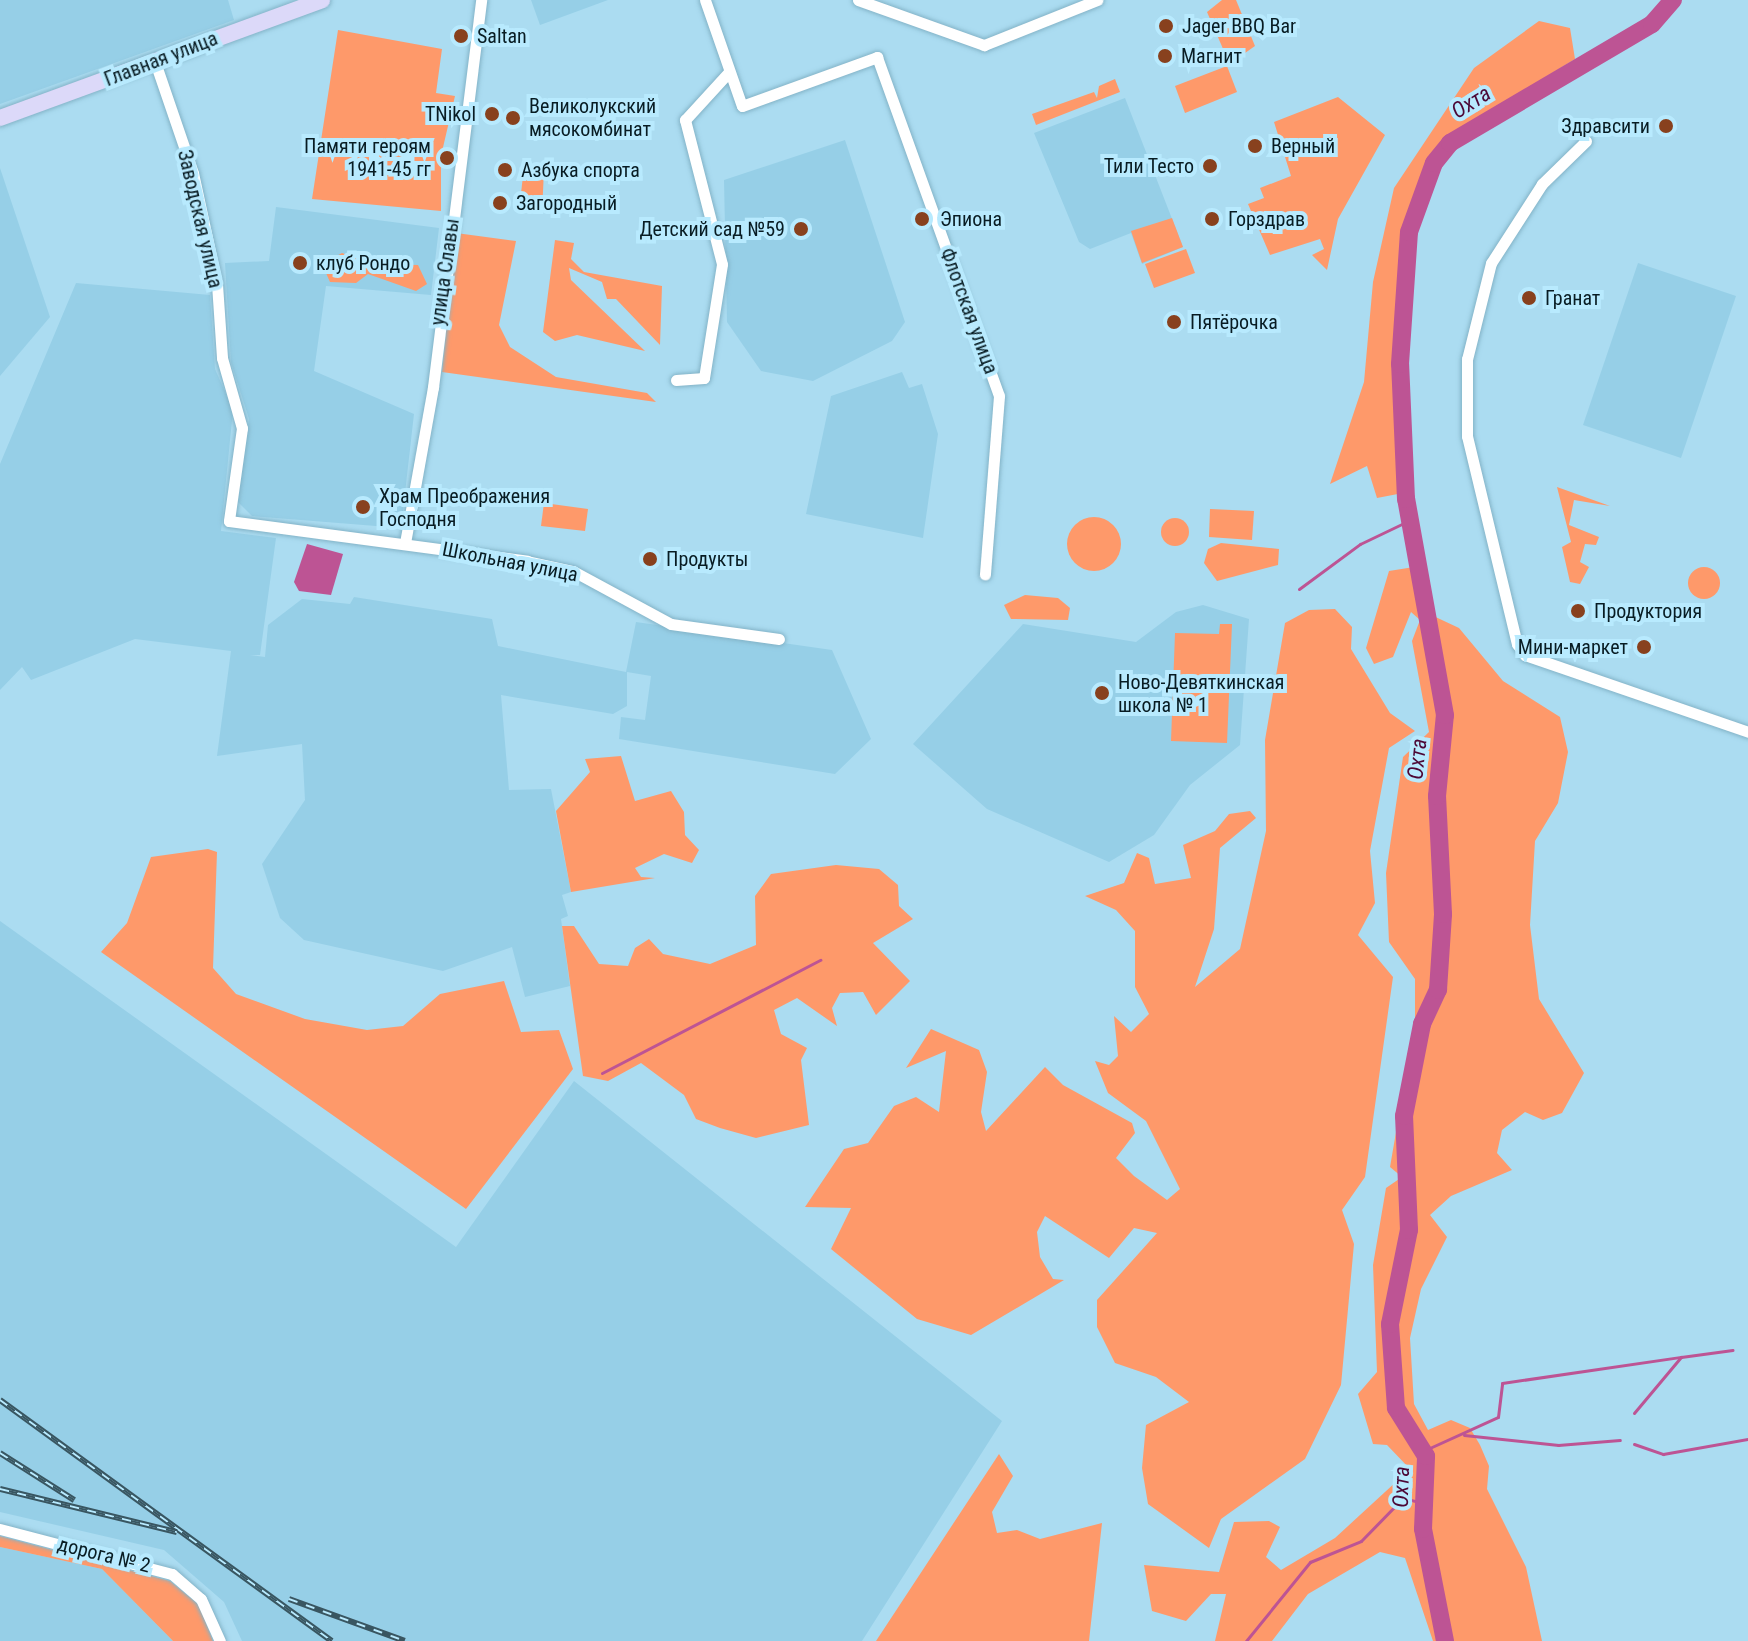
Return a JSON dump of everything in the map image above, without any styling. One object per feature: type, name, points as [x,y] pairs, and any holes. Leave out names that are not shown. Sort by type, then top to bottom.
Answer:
[{"type":"main road","name":"Главная улица","points":[[0,118],[322,0]]},
{"type":"street","name":"улица Славы","points":[[405,543],[433,387],[481,0]]},
{"type":"street","points":[[676,380],[704,378],[722,264],[685,120],[729,72],[705,0]]},
{"type":"street","points":[[858,0],[984,45],[1097,0]]},
{"type":"street","name":"Флотская улица","points":[[729,72],[742,106],[877,57],[999,396],[985,574]]},
{"type":"street","name":"Заводская улица","points":[[155,62],[195,185],[217,284],[222,358],[242,428],[229,521]]},
{"type":"street","points":[[1586,141],[1542,184],[1497,252],[1481,287],[1467,359],[1467,436],[1517,644],[1525,655],[1748,732]]},
{"type":"street","name":"Школьная улица","points":[[229,521],[405,543],[573,571],[671,624],[779,639]]},
{"type":"street","name":"дорога № 2","points":[[0,1529],[172,1574],[201,1599],[220,1641]]},
{"type":"shaded area","points":[[0,0],[228,0],[234,20],[0,104]]},
{"type":"shaded area","points":[[531,0],[608,0],[540,25]]},
{"type":"shaded area","points":[[1222,0],[1236,0],[1255,46],[1235,60],[1227,58],[1207,12]]},
{"type":"shaded area","points":[[1539,21],[1570,28],[1575,59],[1454,133],[1433,161],[1405,231],[1396,385],[1403,493],[1377,498],[1367,466],[1330,484],[1364,382],[1373,282],[1394,188],[1474,68]]},
{"type":"shaded area","points":[[338,30],[442,49],[436,93],[455,96],[441,156],[441,211],[312,199]]},
{"type":"shaded area","points":[[1227,66],[1237,92],[1185,113],[1175,86]]},
{"type":"shaded area","points":[[1115,79],[1120,92],[1036,125],[1032,114],[1094,92],[1097,98],[1099,86]]},
{"type":"shaded area","points":[[1338,97],[1385,135],[1338,219],[1327,270],[1312,255],[1324,249],[1320,239],[1270,255],[1248,204],[1264,198],[1260,188],[1291,176],[1274,122]]},
{"type":"shaded area","points":[[1125,98],[1183,247],[1142,264],[1131,233],[1090,249],[1079,242],[1034,133]]},
{"type":"shaded area","name":"Детский сад №59","points":[[845,140],[905,322],[892,341],[813,381],[761,371],[727,322],[724,180]]},
{"type":"shaded area","points":[[524,167],[544,170],[542,213],[519,211]]},
{"type":"shaded area","points":[[0,168],[50,317],[0,376]]},
{"type":"shaded area","points":[[276,207],[439,228],[431,295],[326,286],[314,371],[414,414],[401,528],[252,516],[238,502],[249,419],[231,362],[225,263],[269,261]]},
{"type":"shaded area","points":[[1172,218],[1183,247],[1142,263],[1131,231]]},
{"type":"shaded area","points":[[456,233],[516,241],[499,325],[510,347],[556,377],[647,393],[656,402],[442,372]]},
{"type":"shaded area","points":[[555,240],[574,243],[571,259],[584,272],[662,286],[660,345],[616,299],[607,299],[602,282],[569,268],[571,280],[645,351],[577,335],[555,341],[543,332]]},
{"type":"shaded area","points":[[1186,249],[1195,273],[1154,288],[1145,264]]},
{"type":"shaded area","points":[[342,253],[374,264],[418,265],[427,284],[416,291],[368,274],[356,283],[330,282],[322,264]]},
{"type":"shaded area","points":[[1638,263],[1736,296],[1681,458],[1583,425]]},
{"type":"shaded area","points":[[76,283],[210,295],[215,369],[233,410],[221,531],[276,538],[260,655],[250,655],[265,657],[268,625],[302,599],[350,604],[354,597],[492,619],[498,646],[626,672],[636,622],[832,650],[871,739],[835,774],[619,739],[621,717],[645,720],[651,676],[627,672],[627,706],[613,714],[501,695],[509,790],[551,789],[571,892],[562,895],[568,916],[561,919],[570,986],[525,997],[512,947],[443,971],[304,940],[280,918],[262,864],[305,800],[302,744],[217,756],[231,651],[135,639],[31,680],[22,667],[0,690],[0,464]]},
{"type":"shaded area","points":[[902,372],[909,388],[922,384],[938,434],[923,538],[806,514],[831,396]]},
{"type":"shaded area","points":[[1557,487],[1610,506],[1574,500],[1569,525],[1599,537],[1596,545],[1585,544],[1580,562],[1589,567],[1580,584],[1570,582],[1562,547],[1571,542]]},
{"type":"shaded area","points":[[544,503],[588,509],[585,531],[541,526]]},
{"type":"shaded area","points":[[1210,509],[1254,511],[1252,540],[1209,537]]},
{"type":"shaded area","points":[[1094,517],[1113,525],[1121,544],[1113,563],[1094,571],[1075,563],[1067,544],[1075,525]]},
{"type":"shaded area","points":[[1175,518],[1185,522],[1189,532],[1185,542],[1175,546],[1165,542],[1161,532],[1165,522]]},
{"type":"shaded area","points":[[1221,543],[1279,549],[1278,565],[1217,581],[1204,563],[1208,549]]},
{"type":"shaded area","points":[[307,544],[343,554],[331,595],[299,591],[294,582]]},
{"type":"shaded area","points":[[1414,567],[1427,613],[1459,628],[1503,681],[1560,717],[1568,752],[1558,803],[1535,841],[1530,925],[1539,999],[1584,1073],[1562,1113],[1543,1120],[1525,1112],[1502,1130],[1497,1153],[1512,1170],[1451,1196],[1430,1215],[1447,1237],[1421,1289],[1410,1338],[1414,1404],[1428,1430],[1451,1420],[1470,1428],[1480,1445],[1489,1466],[1487,1489],[1526,1567],[1542,1641],[1433,1641],[1405,1558],[1380,1552],[1308,1594],[1272,1641],[1215,1641],[1226,1594],[1211,1594],[1186,1621],[1152,1611],[1144,1565],[1219,1572],[1234,1522],[1269,1521],[1280,1527],[1266,1557],[1281,1570],[1335,1538],[1410,1469],[1387,1445],[1373,1444],[1358,1394],[1377,1372],[1373,1265],[1386,1188],[1402,1177],[1390,1167],[1415,1022],[1415,979],[1389,942],[1386,873],[1403,757],[1429,732],[1412,641],[1420,620],[1411,612],[1393,657],[1374,664],[1366,648],[1389,571]]},
{"type":"shaded area","points":[[1704,567],[1715,572],[1720,583],[1715,594],[1704,599],[1693,594],[1688,583],[1693,572]]},
{"type":"shaded area","points":[[1025,595],[1058,598],[1070,608],[1068,620],[1011,619],[1004,605]]},
{"type":"shaded area","name":"Ново-Девяткинская школа № 1","points":[[1203,605],[1249,619],[1240,745],[1190,785],[1154,835],[1109,862],[987,809],[913,744],[1023,624],[1136,642],[1176,612]]},
{"type":"shaded area","points":[[1335,609],[1352,627],[1351,649],[1390,713],[1415,731],[1389,748],[1370,851],[1375,903],[1358,935],[1393,977],[1365,1177],[1342,1210],[1354,1244],[1341,1385],[1305,1459],[1221,1519],[1209,1548],[1148,1504],[1142,1468],[1146,1425],[1189,1402],[1156,1377],[1115,1363],[1097,1327],[1097,1300],[1157,1233],[1134,1228],[1109,1258],[1045,1216],[1037,1232],[1040,1257],[1053,1279],[1064,1280],[971,1335],[917,1319],[831,1249],[851,1208],[805,1207],[844,1149],[868,1143],[894,1106],[916,1097],[939,1112],[946,1051],[906,1068],[931,1029],[979,1050],[987,1072],[981,1112],[986,1131],[1045,1067],[1063,1085],[1132,1123],[1135,1133],[1116,1158],[1134,1176],[1167,1200],[1180,1189],[1146,1121],[1108,1093],[1095,1061],[1109,1065],[1118,1056],[1114,1016],[1131,1032],[1149,1014],[1135,987],[1135,931],[1116,910],[1085,896],[1124,883],[1137,853],[1149,858],[1155,884],[1191,878],[1183,845],[1215,831],[1229,814],[1250,811],[1256,818],[1220,848],[1214,929],[1195,987],[1240,949],[1266,831],[1265,740],[1285,623],[1309,610]]},
{"type":"shaded area","points":[[1220,624],[1232,624],[1227,743],[1171,741],[1175,633],[1219,634]]},
{"type":"shaded area","points":[[621,756],[635,801],[671,791],[684,812],[685,835],[699,850],[692,863],[664,854],[635,868],[641,877],[655,878],[571,892],[556,811],[590,772],[585,759]]},
{"type":"shaded area","points":[[208,849],[217,852],[213,968],[236,994],[305,1019],[367,1030],[403,1026],[440,994],[504,981],[521,1032],[559,1030],[573,1069],[466,1209],[101,952],[127,923],[151,857]]},
{"type":"shaded area","points":[[836,865],[879,869],[898,885],[899,906],[913,919],[873,943],[910,981],[876,1015],[863,992],[840,993],[832,1008],[837,1026],[797,998],[774,1010],[781,1034],[807,1048],[801,1060],[809,1125],[756,1138],[720,1128],[696,1119],[684,1095],[641,1063],[608,1081],[583,1076],[562,926],[574,926],[599,964],[628,966],[635,948],[649,939],[663,954],[710,964],[756,945],[755,896],[771,874]]},
{"type":"shaded area","points":[[0,921],[456,1247],[574,1081],[1002,1421],[862,1641],[242,1641],[224,1602],[164,1550],[0,1512]]},
{"type":"shaded area","points":[[999,1454],[1013,1476],[992,1512],[997,1533],[1017,1530],[1040,1539],[1102,1523],[1089,1641],[876,1641]]},
{"type":"shaded area","points":[[0,1536],[170,1581],[199,1605],[213,1641],[173,1641],[102,1569],[0,1547]]},
{"type":"shaded area","points":[[0,1547],[102,1569],[173,1641],[0,1641]]},
{"type":"waterway","name":"Охта","points":[[1445,1641],[1423,1529],[1426,1456],[1396,1408],[1390,1324],[1409,1230],[1404,1116],[1422,1024],[1438,990],[1443,914],[1437,796],[1445,715],[1406,499],[1400,364],[1409,232],[1434,163],[1450,143],[1652,24],[1673,0]]},
{"type":"waterway","points":[[1299,589],[1360,544],[1410,520]]},
{"type":"waterway","points":[[602,1073],[820,960]]},
{"type":"waterway","points":[[1634,1413],[1681,1357],[1733,1350]]},
{"type":"waterway","points":[[1423,1451],[1498,1417],[1502,1383],[1681,1357]]},
{"type":"waterway","points":[[1464,1435],[1558,1445],[1620,1440]]},
{"type":"waterway","points":[[1634,1444],[1663,1454],[1748,1439]]},
{"type":"waterway","points":[[1246,1641],[1310,1562],[1361,1541],[1403,1498],[1419,1502],[1424,1515]]},
{"type":"railway","points":[[0,1400],[332,1641]]},
{"type":"railway","points":[[0,1453],[74,1500]]},
{"type":"railway","points":[[0,1489],[177,1532]]},
{"type":"railway","points":[[289,1599],[405,1641]]},
{"type":"place","name":"Jager BBQ Bar","points":[[1166,26]]},
{"type":"place","name":"Saltan","points":[[461,36]]},
{"type":"place","name":"Магнит","points":[[1165,56]]},
{"type":"place","name":"ТNikol","points":[[492,114]]},
{"type":"place","name":"Великолукский мясокомбинат","points":[[513,118]]},
{"type":"place","name":"Здравсити","points":[[1666,126]]},
{"type":"place","name":"Верный","points":[[1255,146]]},
{"type":"place","name":"Памяти героям 1941-45 гг","points":[[447,158]]},
{"type":"place","name":"Тили Тесто","points":[[1210,166]]},
{"type":"place","name":"Азбука спорта","points":[[505,170]]},
{"type":"place","name":"Загородный","points":[[500,203]]},
{"type":"place","name":"Эпиона","points":[[922,219]]},
{"type":"place","name":"Горздрав","points":[[1212,219]]},
{"type":"place","name":"Детский сад №59","points":[[801,229]]},
{"type":"place","name":"клуб Рондо","points":[[300,263]]},
{"type":"place","name":"Гранат","points":[[1529,298]]},
{"type":"place","name":"Пятёрочка","points":[[1174,322]]},
{"type":"place","name":"Храм Преображения Господня","points":[[363,507]]},
{"type":"place","name":"Продукты","points":[[650,559]]},
{"type":"place","name":"Продуктория","points":[[1578,611]]},
{"type":"place","name":"Мини-маркет","points":[[1644,647]]},
{"type":"place","name":"Ново-Девяткинская школа № 1","points":[[1102,693]]}]
